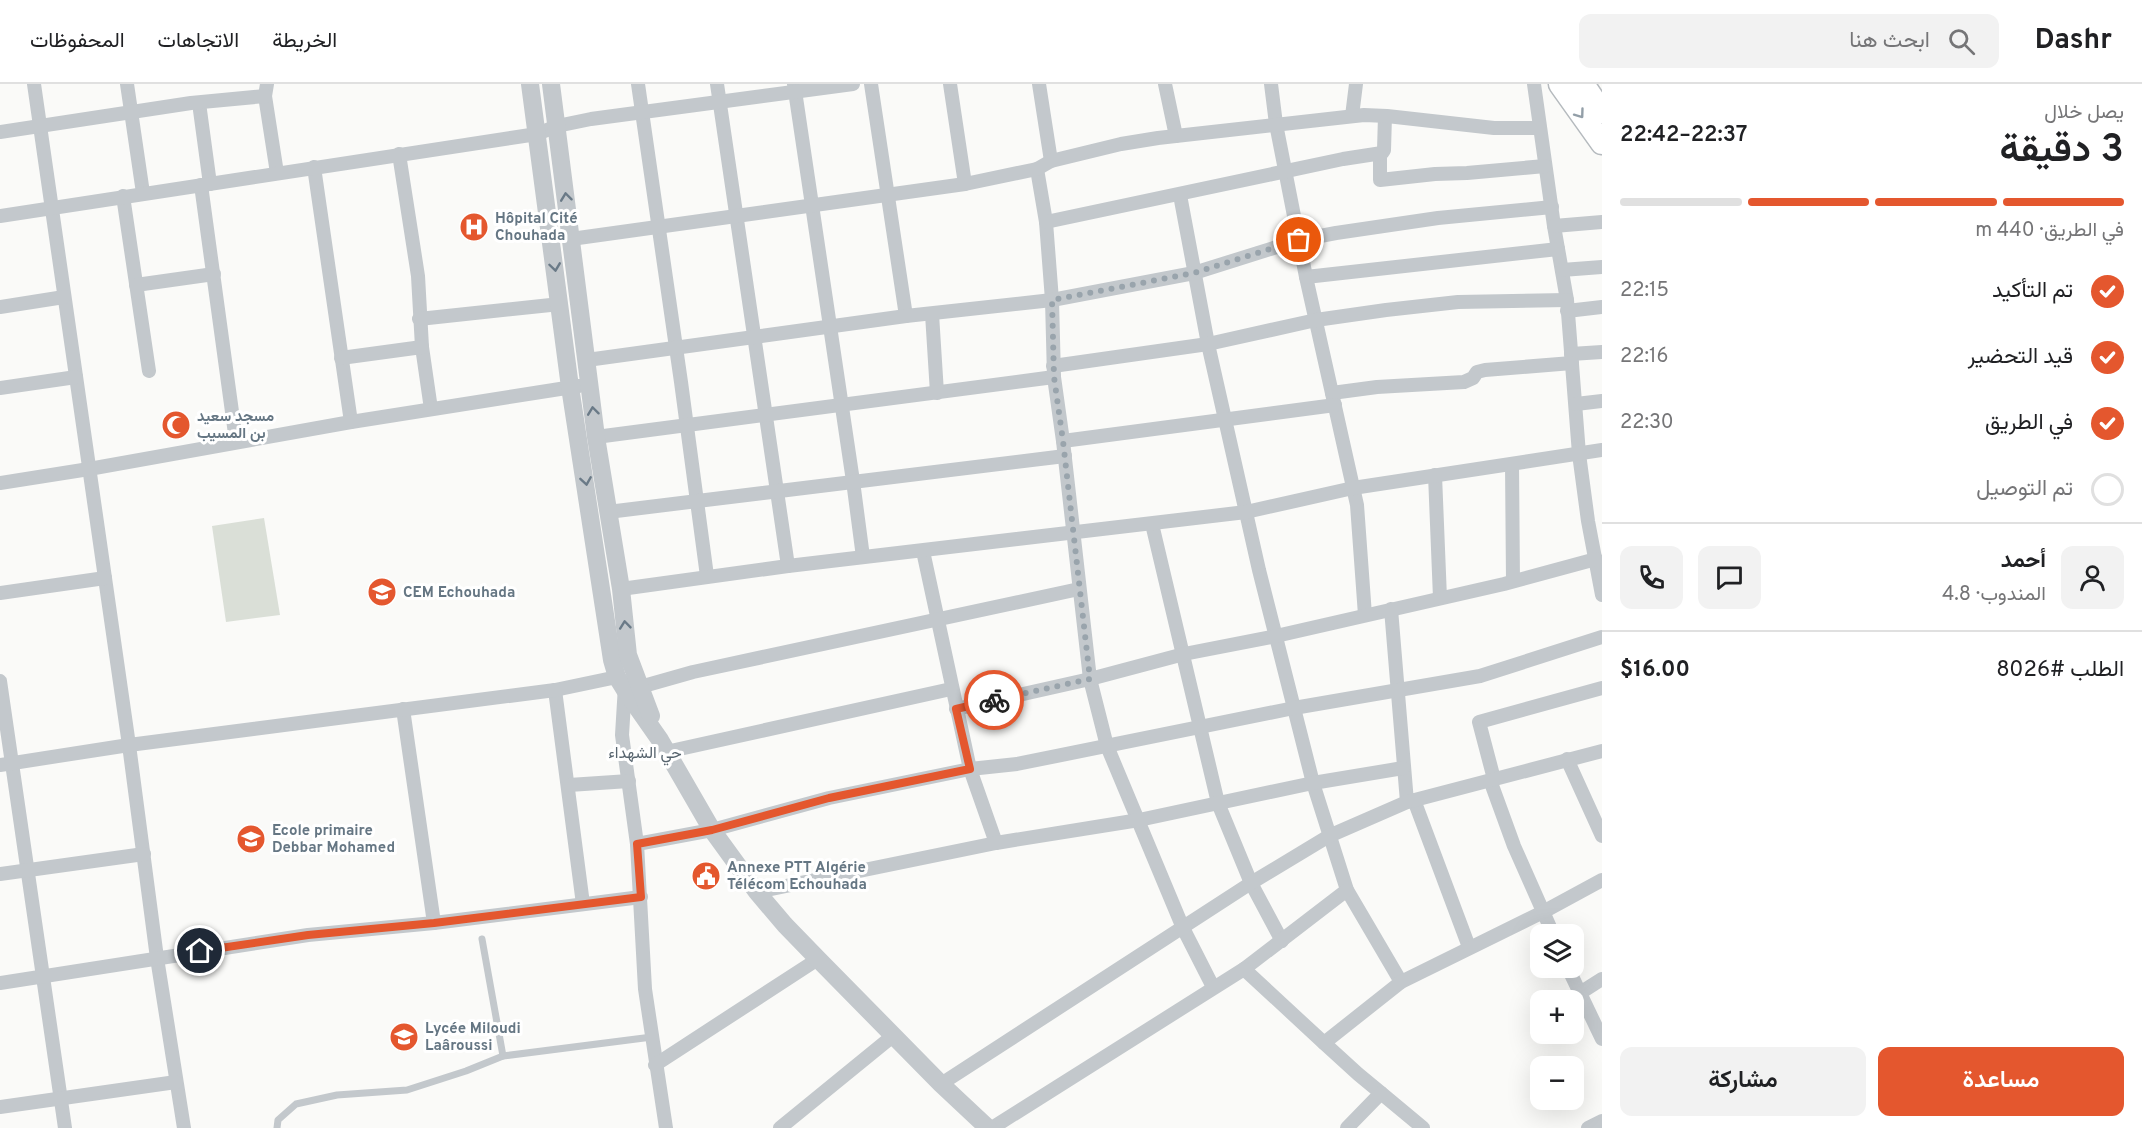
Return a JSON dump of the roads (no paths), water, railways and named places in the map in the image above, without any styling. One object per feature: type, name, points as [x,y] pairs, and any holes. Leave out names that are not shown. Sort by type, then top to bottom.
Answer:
[{"type":"main road","points":[[1560,84],[1602,143]]},
{"type":"main road","points":[[1583,84],[1601,108]]},
{"type":"street","points":[[34,84],[129,745],[157,958],[184,1128]]},
{"type":"street","points":[[127,84],[143,193]]},
{"type":"street","points":[[530,84],[570,387],[612,660],[712,830],[757,891],[785,925],[983,1126],[1244,969],[1347,890]]},
{"type":"street","points":[[551,84],[596,437],[621,590],[628,655],[628,685],[622,735],[637,844],[645,988],[666,1128]]},
{"type":"street","points":[[638,84],[707,576]]},
{"type":"street","points":[[717,84],[788,566]]},
{"type":"street","points":[[0,216],[537,134],[557,126],[591,118],[719,102],[795,88],[853,84]]},
{"type":"street","points":[[871,84],[906,316]]},
{"type":"street","points":[[951,84],[965,184]]},
{"type":"street","points":[[1039,84],[1052,161]]},
{"type":"street","points":[[1165,84],[1176,136]]},
{"type":"street","points":[[1271,84],[1276,124],[1306,277],[1357,505],[1365,615]]},
{"type":"street","points":[[1352,116],[1356,84]]},
{"type":"street","points":[[1534,84],[1567,305],[1579,454],[1595,519],[1596,559],[1602,595]]},
{"type":"street","points":[[795,88],[842,404],[862,557]]},
{"type":"street","points":[[0,132],[199,103],[266,90],[278,173]]},
{"type":"street","points":[[199,103],[214,274],[236,441]]},
{"type":"street","points":[[571,239],[965,184],[1037,169],[1052,161],[1121,144],[1276,124],[1352,116],[1385,116],[1484,127],[1539,128]]},
{"type":"street","points":[[1046,222],[1380,153],[1384,150],[1385,116]]},
{"type":"street","points":[[1380,153],[1380,180],[1545,166]]},
{"type":"street","points":[[399,154],[418,276],[419,319],[431,409]]},
{"type":"street","points":[[314,167],[351,422]]},
{"type":"street","points":[[1037,169],[1046,222],[1052,300],[1054,371],[1090,679],[1107,746],[1183,928],[1213,987]]},
{"type":"street","points":[[1180,195],[1208,344],[1312,783],[1347,890],[1401,982]]},
{"type":"street","points":[[123,196],[149,371]]},
{"type":"street","points":[[587,360],[906,316],[1052,300],[1194,273],[1299,240],[1438,218],[1552,207]]},
{"type":"street","points":[[1554,226],[1602,222]]},
{"type":"street","points":[[1306,277],[1558,249]]},
{"type":"street","points":[[1562,270],[1602,267]]},
{"type":"street","points":[[136,285],[214,274]]},
{"type":"street","points":[[0,307],[64,297]]},
{"type":"street","points":[[596,437],[937,393],[1208,344],[1316,320],[1458,302],[1602,306]]},
{"type":"street","points":[[419,319],[560,304]]},
{"type":"street","points":[[932,314],[937,393]]},
{"type":"street","points":[[341,358],[422,347]]},
{"type":"street","points":[[1063,441],[1225,419],[1399,385],[1464,382],[1473,378],[1477,372],[1485,370],[1602,352]]},
{"type":"street","points":[[0,388],[75,377]]},
{"type":"street","points":[[0,483],[89,469],[236,441],[590,384]]},
{"type":"street","points":[[1576,404],[1602,401]]},
{"type":"street","points":[[621,590],[707,576],[1246,512],[1353,488],[1602,450]]},
{"type":"street","points":[[608,512],[1065,456]]},
{"type":"street","points":[[1512,464],[1513,581]]},
{"type":"street","points":[[1435,475],[1440,598]]},
{"type":"street","points":[[1152,524],[1218,804],[1251,883],[1282,941]]},
{"type":"street","points":[[923,551],[970,769],[996,843]]},
{"type":"street","points":[[956,709],[1090,679],[1184,654],[1276,636],[1513,581],[1596,559]]},
{"type":"street","points":[[0,593],[105,578]]},
{"type":"street","points":[[5,764],[129,745],[403,709],[555,690],[628,685],[1079,589]]},
{"type":"street","points":[[1391,609],[1403,768],[1411,801],[1469,947]]},
{"type":"street","points":[[637,844],[712,830],[829,798],[970,769],[1017,764],[1294,708],[1480,676],[1602,637]]},
{"type":"street","points":[[0,681],[5,764],[28,870],[65,1128]]},
{"type":"street","points":[[1548,924],[1514,846],[1492,779],[1479,722],[1602,688]]},
{"type":"street","points":[[663,746],[951,689]]},
{"type":"street","points":[[555,690],[583,904]]},
{"type":"street","points":[[403,709],[434,923]]},
{"type":"street","points":[[941,1084],[1251,883],[1329,836],[1411,801],[1602,751]]},
{"type":"street","points":[[1567,759],[1602,837]]},
{"type":"street","points":[[757,891],[996,843],[1139,820],[1312,783],[1403,768]]},
{"type":"street","points":[[569,785],[629,781]]},
{"type":"street","points":[[0,874],[144,854]]},
{"type":"street","points":[[1324,1043],[1401,982],[1543,912],[1602,880]]},
{"type":"street","points":[[0,983],[308,935],[434,923],[641,897]]},
{"type":"street","points":[[655,1065],[818,959]]},
{"type":"street","points":[[1244,969],[1358,1074],[1423,1128]]},
{"type":"street","points":[[1584,990],[1602,979]]},
{"type":"street","points":[[1584,1001],[1601,1035]]},
{"type":"street","points":[[780,1128],[894,1035]]},
{"type":"street","points":[[0,1107],[176,1082]]},
{"type":"street","points":[[1347,1128],[1381,1093]]},
{"type":"street","points":[[1588,1128],[1602,1121]]},
{"type":"lane","points":[[482,939],[503,1056]]},
{"type":"lane","points":[[277,1128],[278,1120],[296,1104],[337,1095],[407,1090],[503,1056],[652,1037]]},
{"type":"place","name":"Hôpital Cité Chouhada","points":[[474,227]]},
{"type":"place","name":"مسجد سعيد بن المسيب","points":[[176,425]]},
{"type":"place","name":"CEM Echouhada","points":[[382,592]]},
{"type":"place","name":"Ecole primaire Debbar Mohamed","points":[[251,839]]},
{"type":"place","name":"Annexe PTT Algérie Télécom Echouhada","points":[[706,876]]},
{"type":"place","name":"Lycée Miloudi Laâroussi","points":[[404,1037]]},
{"type":"district","name":"حي الشهداء","points":[[645,752]]}]
